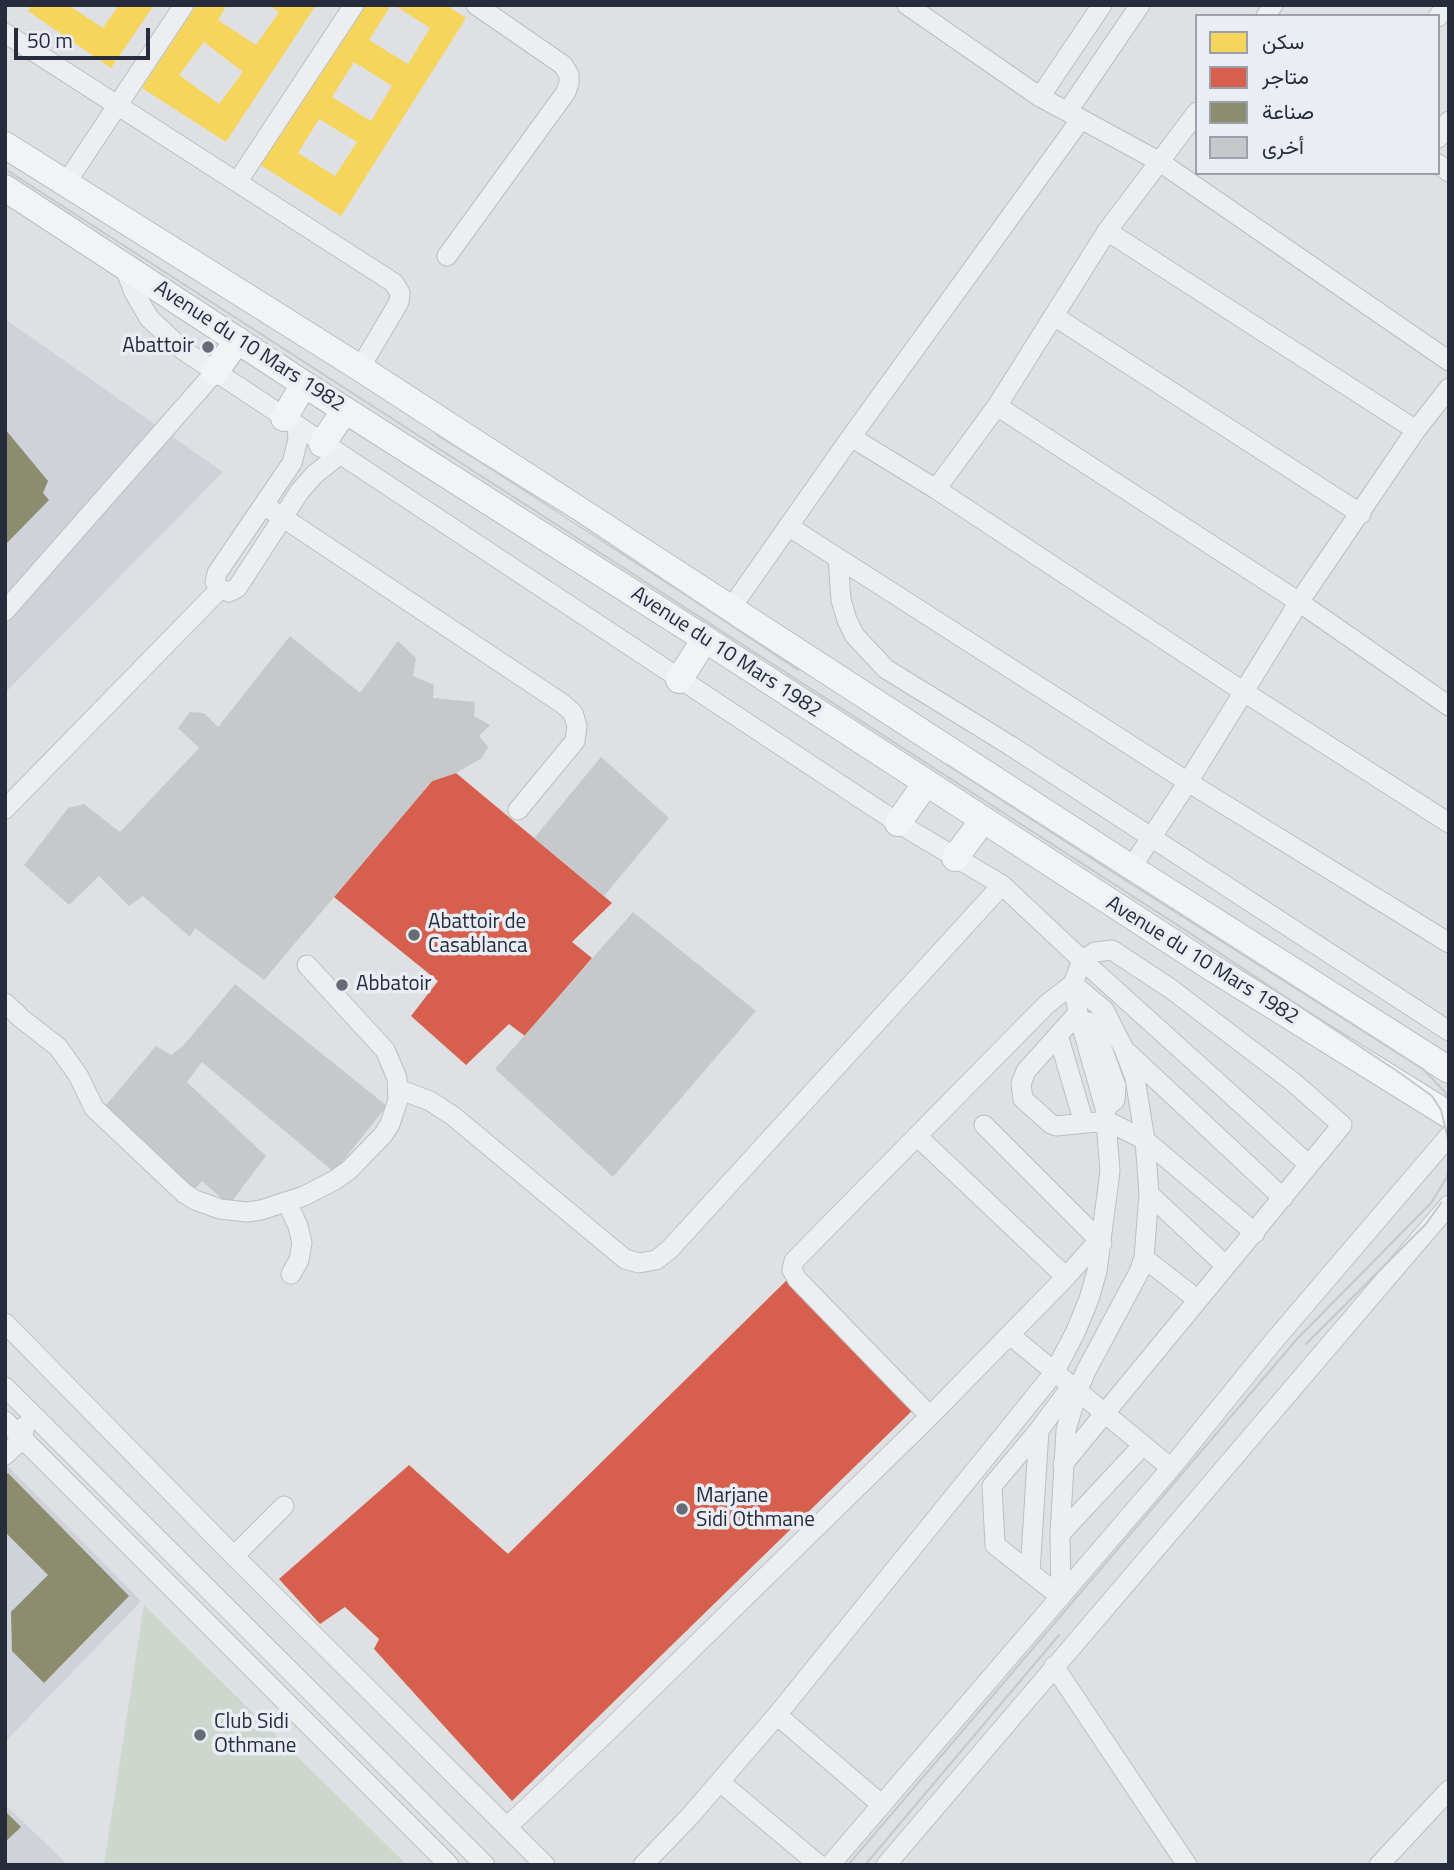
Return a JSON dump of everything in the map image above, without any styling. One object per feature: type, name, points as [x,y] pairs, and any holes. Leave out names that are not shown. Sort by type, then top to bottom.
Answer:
[{"type":"main road","name":"Avenue du 10 Mars 1982","points":[[5,145],[360,368],[1131,868],[1449,1070]]},
{"type":"main road","name":"Avenue du 10 Mars 1982","points":[[5,188],[304,384],[705,639],[1206,964],[1449,1115]]},
{"type":"main road","points":[[215,372],[238,340]]},
{"type":"main road","points":[[291,422],[304,384]]},
{"type":"main road","points":[[331,449],[345,410]]},
{"type":"main road","points":[[679,680],[705,639]]},
{"type":"main road","points":[[898,823],[926,783]]},
{"type":"main road","points":[[955,858],[983,820]]},
{"type":"street","points":[[66,183],[184,5]]},
{"type":"street","points":[[237,181],[354,5]]},
{"type":"street","points":[[447,256],[566,92],[569,83],[569,75],[563,65],[476,5]]},
{"type":"street","points":[[906,5],[1040,97],[1160,163],[1449,361]]},
{"type":"street","points":[[1040,97],[1102,5]]},
{"type":"street","points":[[731,608],[1074,115],[1140,5]]},
{"type":"street","points":[[5,33],[394,283],[400,293],[399,302],[360,368]]},
{"type":"street","points":[[936,489],[997,406],[1107,231],[1195,115]]},
{"type":"street","points":[[1107,231],[1416,430]]},
{"type":"street","points":[[124,266],[141,305],[160,330],[183,350],[679,680],[898,823],[1002,885],[1309,1165]]},
{"type":"street","points":[[1054,316],[1361,514]]},
{"type":"street","points":[[5,611],[215,372]]},
{"type":"street","points":[[1131,868],[1188,782],[1299,602],[1416,430],[1449,388]]},
{"type":"street","points":[[997,406],[1299,602],[1449,706]]},
{"type":"street","points":[[291,422],[296,451],[292,463],[217,573],[215,582],[220,589],[229,592],[237,588],[331,449]]},
{"type":"street","points":[[851,436],[1449,823]]},
{"type":"street","points":[[264,505],[573,713],[578,726],[575,741],[518,810]]},
{"type":"street","points":[[788,526],[1188,782],[1449,943]]},
{"type":"street","points":[[838,558],[841,600],[847,620],[855,636],[886,669],[1152,837],[1449,1031]]},
{"type":"street","points":[[5,809],[220,589]]},
{"type":"street","points":[[398,1089],[430,1101],[453,1116],[625,1259],[639,1263],[656,1260],[669,1250],[1002,885]]},
{"type":"street","points":[[643,1865],[777,1716],[1054,1373],[1089,1299],[1101,1241],[1110,1171],[1106,1114],[1073,984],[1082,960],[1095,952],[1112,950],[1182,998],[1293,1083],[1342,1125],[1063,1464]]},
{"type":"street","points":[[5,1003],[58,1047],[78,1075],[94,1108],[184,1193],[207,1205],[233,1211],[261,1210],[320,1189],[335,1180],[363,1158],[390,1124],[395,1111],[398,1089],[392,1063],[385,1049],[307,965]]},
{"type":"street","points":[[1061,1597],[995,1545],[992,1486],[1074,1389],[1139,1272],[1144,1258],[1149,1194],[1145,1140],[1135,1078],[1104,1010],[1073,984]]},
{"type":"street","points":[[930,1416],[797,1279],[792,1270],[794,1261],[1047,1004],[1073,984]]},
{"type":"street","points":[[1079,1016],[1058,1035],[1022,1077],[1023,1099],[1051,1124],[1084,1123],[1106,1114]]},
{"type":"street","points":[[1058,1035],[1084,1123]]},
{"type":"street","points":[[1124,1049],[1283,1198]]},
{"type":"street","points":[[1106,1114],[1145,1140],[1255,1233]]},
{"type":"street","points":[[984,1125],[1101,1241]]},
{"type":"street","points":[[831,1865],[1171,1468],[1273,1342],[1449,1136]]},
{"type":"street","points":[[918,1137],[1066,1277]]},
{"type":"street","points":[[1149,1194],[1226,1266]]},
{"type":"street","points":[[287,1202],[302,1243],[299,1260],[291,1274]]},
{"type":"street","points":[[886,1865],[1449,1205]]},
{"type":"street","points":[[507,1827],[930,1416],[1101,1241]]},
{"type":"street","points":[[1144,1258],[1198,1300]]},
{"type":"street","points":[[5,1323],[234,1556],[545,1865]]},
{"type":"street","points":[[1010,1335],[1171,1468]]},
{"type":"street","points":[[5,1387],[485,1865]]},
{"type":"street","points":[[1061,1597],[1063,1464],[1074,1389]]},
{"type":"street","points":[[5,1415],[28,1410]]},
{"type":"street","points":[[5,1455],[22,1438],[28,1410]]},
{"type":"street","points":[[5,1421],[449,1865]]},
{"type":"street","points":[[1030,1572],[1039,1430]]},
{"type":"street","points":[[1060,1534],[1143,1445]]},
{"type":"street","points":[[234,1556],[284,1506]]},
{"type":"street","points":[[1054,1666],[1187,1865]]},
{"type":"street","points":[[777,1716],[883,1805]]},
{"type":"street","points":[[720,1782],[819,1865]]},
{"type":"street","points":[[1379,1865],[1449,1790]]},
{"type":"shaded area","name":"Abattoir","points":[[5,319],[223,472],[5,693]]},
{"type":"shaded area","points":[[5,1463],[141,1601],[5,1742]]},
{"type":"shaded area","name":"Club Sidi Othmane","points":[[144,1605],[407,1865],[104,1865]]},
{"type":"shaded area","points":[[5,1804],[68,1865],[5,1865]]},
{"type":"building: سكن","points":[[32,5],[68,5],[103,28],[119,5],[154,5],[111,68],[28,11]]},
{"type":"building: سكن","points":[[196,5],[227,5],[218,20],[256,45],[279,12],[269,5],[316,5],[226,142],[142,88]],"holes":[[[204,42],[243,72],[219,104],[179,75]]]},
{"type":"building: سكن","points":[[359,5],[391,5],[369,40],[408,64],[430,28],[394,5],[446,5],[466,18],[341,216],[259,164]],"holes":[[[354,62],[392,86],[371,121],[332,97]],[[319,119],[357,142],[335,176],[298,153]]]},
{"type":"building: متاجر","points":[[456,773],[612,903],[572,942],[592,958],[525,1036],[509,1024],[466,1065],[411,1016],[438,981],[334,897],[432,781]]},
{"type":"building: متاجر","name":"Marjane Sidi Othmane","points":[[789,1278],[918,1405],[512,1801],[374,1649],[379,1639],[345,1607],[320,1624],[279,1579],[409,1465],[508,1554]]},
{"type":"building: صناعة","points":[[5,429],[48,481],[43,493],[49,500],[5,545]]},
{"type":"building: صناعة","points":[[8,1473],[129,1596],[44,1683],[12,1651],[11,1612],[48,1575],[5,1532],[5,1475]]},
{"type":"building: صناعة","points":[[5,1811],[21,1827],[5,1842]]},
{"type":"building: أخرى","points":[[290,636],[360,693],[398,641],[416,658],[413,676],[434,685],[433,698],[475,702],[474,716],[490,725],[479,736],[488,747],[482,758],[456,773],[432,781],[264,980],[195,928],[190,937],[143,896],[129,906],[99,876],[69,905],[24,865],[68,808],[84,804],[120,832],[199,748],[178,728],[190,712],[204,713],[218,727]]},
{"type":"building: أخرى","points":[[601,757],[669,818],[604,896],[534,838]]},
{"type":"building: أخرى","points":[[633,912],[756,1011],[613,1177],[495,1069]]},
{"type":"building: أخرى","points":[[235,984],[387,1106],[334,1172],[202,1062],[187,1082],[266,1156],[229,1205],[202,1181],[194,1190],[100,1112],[156,1046],[171,1055],[183,1046]]},
{"type":"tram line","points":[[5,169],[1182,928],[1400,1073],[1432,1096],[1441,1110],[1449,1143]]},
{"type":"tram line","points":[[437,435],[574,520],[798,670]]},
{"type":"tram line","points":[[946,764],[1423,1069],[1445,1092],[1449,1102]]},
{"type":"tram line","points":[[848,1865],[1297,1339],[1431,1203],[1447,1177],[1449,1159]]},
{"type":"tram line","points":[[1306,1344],[1426,1224],[1441,1203]]},
{"type":"tram line","points":[[865,1865],[1059,1635]]},
{"type":"place","name":"Abattoir","points":[[208,347]]},
{"type":"place","name":"Abattoir de Casablanca","points":[[414,935]]},
{"type":"place","name":"Abbatoir","points":[[342,985]]},
{"type":"place","name":"Marjane Sidi Othmane","points":[[682,1509]]},
{"type":"place","name":"Club Sidi Othmane","points":[[200,1735]]}]
